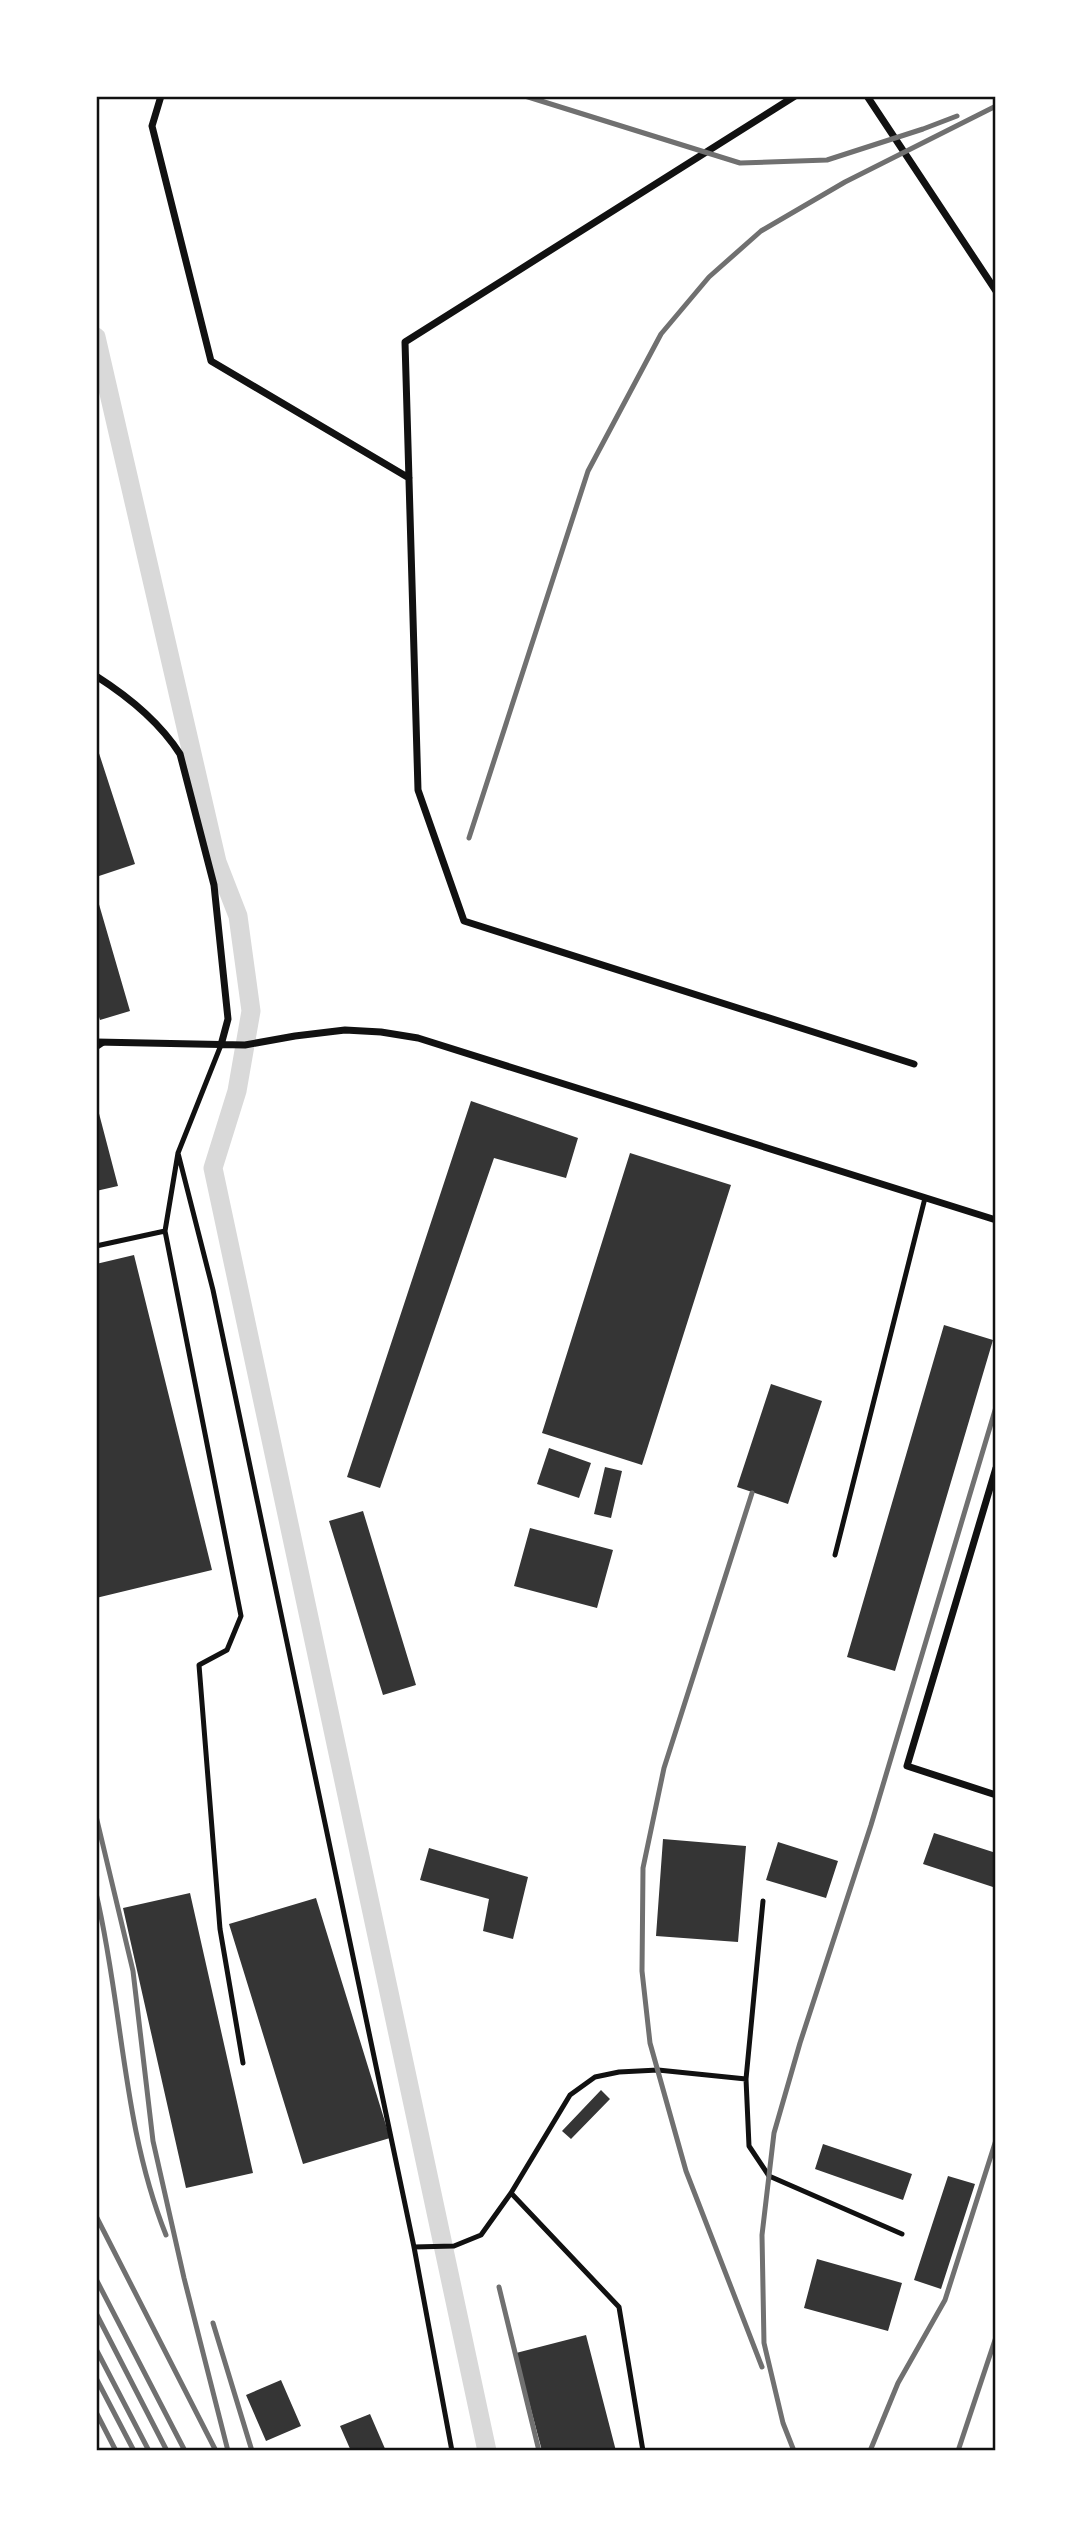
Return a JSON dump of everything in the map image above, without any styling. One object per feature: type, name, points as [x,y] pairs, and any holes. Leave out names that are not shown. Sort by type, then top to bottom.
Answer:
[{"type":"street","points":[[161,96],[152,126],[211,361],[409,478]]},
{"type":"street","points":[[795,96],[405,342],[418,790],[464,921],[914,1064]]},
{"type":"street","points":[[867,96],[996,291]]},
{"type":"street","points":[[96,676],[138,706],[169,737],[180,754],[214,885],[228,1019],[221,1045]]},
{"type":"street","points":[[100,1042],[245,1045],[345,1030],[418,1038],[996,1220]]},
{"type":"street","points":[[996,1468],[907,1766],[996,1795]]},
{"type":"lane","points":[[96,1048],[100,1042]]},
{"type":"lane","points":[[221,1045],[178,1153],[165,1231],[241,1616],[228,1650],[199,1665],[220,1929],[243,2063]]},
{"type":"lane","points":[[178,1153],[216,1303],[414,2247],[452,2451]]},
{"type":"lane","points":[[835,1555],[925,1198]]},
{"type":"lane","points":[[96,1246],[165,1231]]},
{"type":"lane","points":[[763,1901],[746,2079],[749,2146],[769,2176],[902,2234]]},
{"type":"lane","points":[[414,2247],[454,2246],[481,2235],[512,2193],[570,2095],[595,2077],[619,2072],[657,2070],[746,2079]]},
{"type":"lane","points":[[512,2193],[620,2307],[643,2451]]},
{"type":"building","points":[[96,744],[135,864],[96,877]]},
{"type":"building","points":[[96,894],[130,1011],[100,1020],[96,1008]]},
{"type":"building","points":[[471,1101],[578,1138],[566,1178],[494,1158],[380,1488],[347,1477]]},
{"type":"building","points":[[96,1102],[118,1186],[96,1191]]},
{"type":"building","points":[[630,1153],[731,1185],[642,1465],[542,1433]]},
{"type":"building","points":[[134,1255],[212,1570],[96,1598],[96,1264]]},
{"type":"building","points":[[944,1325],[993,1340],[895,1671],[847,1657]]},
{"type":"building","points":[[771,1384],[822,1401],[788,1504],[737,1487]]},
{"type":"building","points":[[549,1448],[591,1463],[579,1498],[537,1484]]},
{"type":"building","points":[[605,1467],[622,1471],[611,1518],[594,1514]]},
{"type":"building","points":[[363,1511],[416,1685],[383,1695],[329,1521]]},
{"type":"building","points":[[530,1528],[613,1550],[597,1608],[514,1586]]},
{"type":"building","points":[[934,1833],[996,1853],[996,1888],[923,1864]]},
{"type":"building","points":[[663,1839],[746,1846],[738,1942],[656,1936]]},
{"type":"building","points":[[778,1842],[838,1861],[826,1898],[766,1880]]},
{"type":"building","points":[[429,1848],[528,1877],[513,1939],[483,1931],[489,1899],[420,1880]]},
{"type":"building","points":[[190,1893],[253,2173],[186,2188],[123,1908]]},
{"type":"building","points":[[316,1898],[390,2138],[303,2164],[229,1924]]},
{"type":"building","points":[[601,2090],[610,2099],[571,2139],[562,2131]]},
{"type":"building","points":[[823,2144],[912,2174],[903,2200],[815,2169]]},
{"type":"building","points":[[948,2176],[975,2184],[941,2289],[914,2280]]},
{"type":"building","points":[[817,2259],[902,2283],[888,2331],[804,2308]]},
{"type":"building","points":[[586,2335],[616,2451],[542,2451],[516,2353]]},
{"type":"building","points":[[281,2380],[301,2426],[266,2441],[246,2395]]},
{"type":"building","points":[[370,2414],[386,2451],[351,2451],[340,2426]]},
{"type":"waterway","points":[[96,337],[217,862],[238,916],[251,1011],[237,1091],[213,1168],[487,2451]]},
{"type":"railway","points":[[525,96],[740,163],[827,160],[957,116]]},
{"type":"railway","points":[[469,838],[588,471],[661,334],[709,277],[761,231],[845,182],[996,106]]},
{"type":"railway","points":[[794,2451],[783,2423],[764,2343],[762,2235],[774,2133],[800,2043],[871,1825],[996,1407]]},
{"type":"railway","points":[[752,1493],[664,1768],[643,1868],[642,1971],[650,2043],[686,2171],[762,2367]]},
{"type":"railway","points":[[96,1816],[133,1971],[153,2141],[228,2451]]},
{"type":"railway","points":[[96,1893],[140,2151],[166,2235]]},
{"type":"railway","points":[[870,2451],[898,2383],[945,2300],[996,2140]]},
{"type":"railway","points":[[96,2216],[216,2451]]},
{"type":"railway","points":[[96,2279],[185,2451]]},
{"type":"railway","points":[[499,2287],[539,2451]]},
{"type":"railway","points":[[96,2313],[167,2451]]},
{"type":"railway","points":[[213,2323],[252,2451]]},
{"type":"railway","points":[[958,2451],[996,2337]]},
{"type":"railway","points":[[96,2349],[149,2451]]},
{"type":"railway","points":[[96,2378],[134,2451]]},
{"type":"railway","points":[[96,2412],[116,2451]]}]
